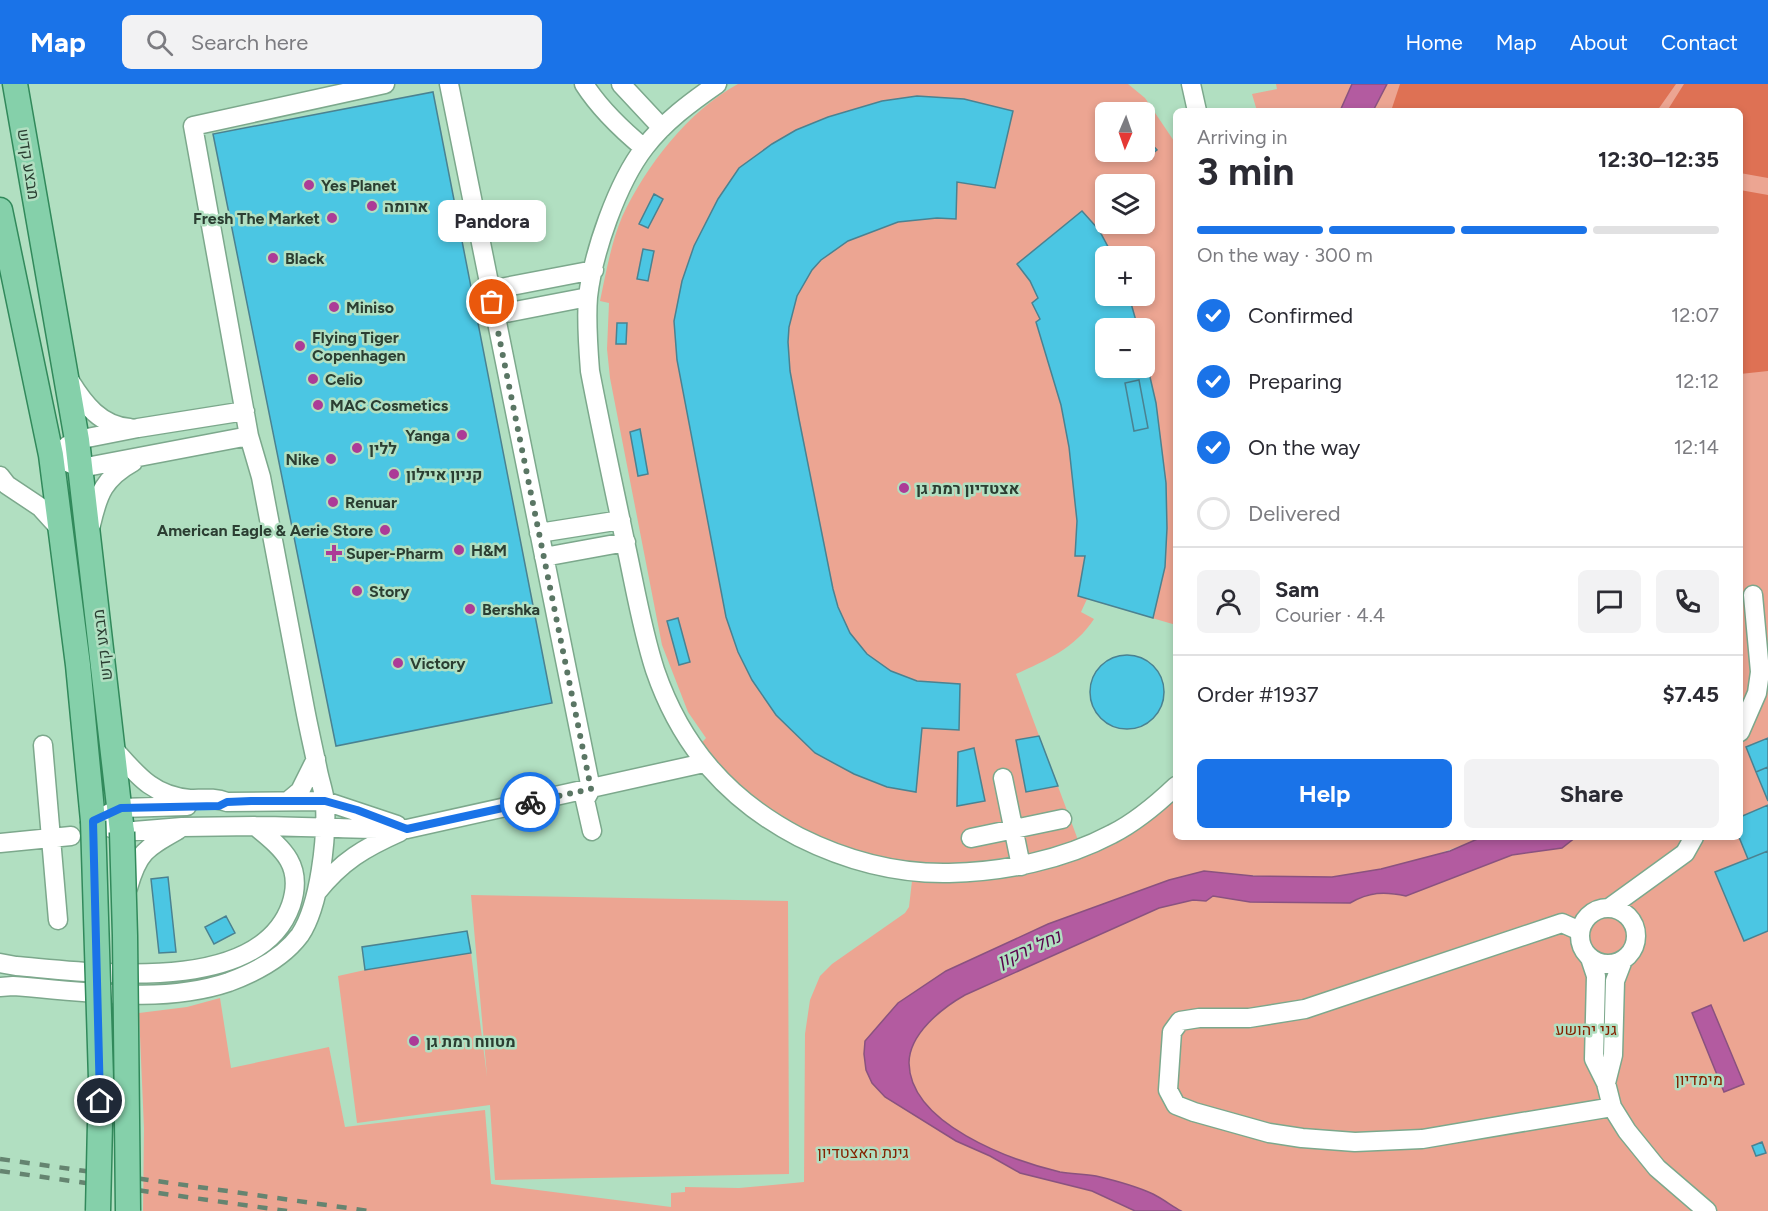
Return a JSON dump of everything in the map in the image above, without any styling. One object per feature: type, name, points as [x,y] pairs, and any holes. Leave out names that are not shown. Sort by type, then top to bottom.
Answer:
[{"type":"main road","name":"מבצע קדש","points":[[20,90],[81,468],[121,820],[128,1211]]},
{"type":"main road","name":"מבצע קדש","points":[[1,216],[51,455],[78,665],[93,821],[100,1079],[98,1211]]},
{"type":"lane","points":[[0,987],[133,994],[173,993],[203,989],[255,971],[284,953],[300,934],[316,893],[322,861],[325,801],[261,477],[249,436],[193,126],[385,84]]},
{"type":"lane","points":[[449,84],[591,789],[585,800],[592,831]]},
{"type":"lane","points":[[584,84],[601,108],[644,148]]},
{"type":"lane","points":[[621,84],[662,128]]},
{"type":"lane","points":[[717,84],[662,128],[644,148],[615,202],[600,245],[588,297],[587,333],[590,370],[645,634],[664,695],[704,763],[764,817],[818,846],[878,866],[936,873],[973,873],[1020,866],[1053,857],[1113,834],[1141,816],[1173,789]]},
{"type":"lane","points":[[1191,84],[1196,108]]},
{"type":"lane","points":[[0,249],[1,216]]},
{"type":"lane","points":[[490,290],[594,270]]},
{"type":"lane","points":[[495,315],[588,297]]},
{"type":"lane","points":[[66,374],[91,412],[122,428],[138,428]]},
{"type":"lane","points":[[51,455],[77,440],[245,411]]},
{"type":"lane","points":[[51,455],[81,468],[249,436]]},
{"type":"lane","points":[[89,536],[96,504],[109,479],[122,468],[144,456]]},
{"type":"lane","points":[[0,476],[7,485],[40,507],[60,529]]},
{"type":"lane","points":[[539,533],[621,519]]},
{"type":"lane","points":[[544,557],[626,542]]},
{"type":"lane","points":[[1743,725],[1757,693],[1760,672],[1752,595]]},
{"type":"lane","points":[[43,745],[58,920]]},
{"type":"lane","points":[[114,749],[150,787],[166,795],[192,802]]},
{"type":"lane","points":[[288,801],[300,791],[316,759]]},
{"type":"lane","points":[[93,821],[121,820],[188,827],[324,826],[369,830],[407,829],[704,763]]},
{"type":"lane","points":[[1003,778],[1020,866]]},
{"type":"lane","points":[[121,820],[192,802],[218,799],[227,802],[325,801],[357,810],[407,829]]},
{"type":"lane","points":[[970,838],[1062,819]]},
{"type":"lane","points":[[0,963],[113,973],[172,973],[222,963],[246,953],[270,938],[283,923],[296,890],[295,874],[290,861],[281,848],[255,826]]},
{"type":"lane","points":[[124,901],[139,857],[147,848],[188,827]]},
{"type":"lane","points":[[316,893],[332,873],[352,856],[407,829]]},
{"type":"lane","points":[[0,843],[71,836]]},
{"type":"lane","points":[[1692,840],[1685,853],[1609,908],[1593,912],[1583,923],[1580,931],[1582,948],[1590,958],[1596,976],[1594,1059],[1606,1083],[1611,1107],[1657,1168],[1707,1211]]},
{"type":"lane","points":[[1590,958],[1601,964],[1610,965],[1623,960],[1632,952],[1636,944],[1635,927],[1625,913],[1609,908]]},
{"type":"lane","points":[[1580,931],[1562,923],[1305,1009],[1274,1016],[1189,1018],[1180,1022],[1172,1032],[1168,1090],[1176,1105],[1194,1112],[1269,1133],[1343,1142],[1422,1139],[1611,1107]]},
{"type":"lane","points":[[1606,1083],[1613,1055],[1614,981],[1623,960]]},
{"type":"green space","name":"אצטדיון רמת גן","points":[[738,84],[1128,84],[1148,102],[1095,102],[1095,162],[1155,162],[1155,113],[1173,140],[1173,624],[1087,599],[1081,612],[1094,619],[1078,638],[1060,652],[1016,674],[1078,840],[1036,852],[985,861],[949,865],[896,862],[820,840],[764,809],[698,747],[706,738],[688,712],[662,645],[610,378],[607,349],[609,303],[600,301],[609,258],[622,217],[656,160],[686,124],[720,95]]},
{"type":"green space","points":[[1276,84],[1352,84],[1341,108],[1256,108],[1252,94],[1277,89]]},
{"type":"green space","name":"גני יהושע","points":[[1387,84],[1768,84],[1768,1211],[1181,1211],[1153,1194],[1133,1186],[1096,1176],[1045,1168],[1011,1157],[977,1142],[947,1125],[935,1115],[913,1085],[909,1063],[910,1052],[928,1023],[947,1007],[965,995],[1159,908],[1193,900],[1206,901],[1213,896],[1250,902],[1350,903],[1377,894],[1391,893],[1406,896],[1512,855],[1562,848],[1572,840],[1743,840],[1743,108],[1375,108]]},
{"type":"green space","name":"גינת האצטדיון","points":[[1173,802],[1173,840],[1474,840],[1409,863],[1351,875],[1301,878],[1204,871],[898,1003],[865,1041],[866,1070],[885,1097],[956,1140],[1020,1173],[1092,1191],[1135,1211],[143,1211],[144,1128],[139,1013],[187,1007],[220,998],[231,1068],[329,1047],[345,1127],[485,1110],[491,1184],[671,1207],[671,1193],[685,1192],[685,1187],[739,1188],[804,1182],[805,1034],[810,1000],[820,976],[832,964],[905,913],[909,907],[912,881],[952,882],[1007,876],[1131,833]]},
{"type":"green space","points":[[471,895],[788,901],[789,1174],[495,1180],[490,1105],[357,1123],[338,976],[471,953],[487,1076]]},
{"type":"shaded area","points":[[1400,84],[1676,84],[1659,108],[1392,108]]},
{"type":"shaded area","points":[[1684,84],[1768,84],[1768,178],[1743,174],[1743,108],[1669,108]]},
{"type":"shaded area","points":[[1743,191],[1768,195],[1768,371],[1743,374]]},
{"type":"water","points":[[1352,84],[1387,84],[1375,108],[1341,108]]},
{"type":"water","name":"נחל ירקון","points":[[1475,840],[1572,840],[1562,848],[1512,855],[1406,896],[1391,893],[1377,894],[1350,903],[1250,902],[1213,896],[1206,901],[1193,900],[1159,908],[965,995],[937,1015],[921,1032],[910,1052],[909,1063],[914,1085],[926,1104],[944,1121],[966,1136],[1015,1158],[1060,1172],[1096,1176],[1133,1186],[1153,1194],[1181,1211],[1135,1211],[1092,1191],[1020,1173],[956,1141],[885,1097],[872,1083],[866,1070],[865,1041],[898,1003],[946,971],[1048,924],[1169,880],[1204,871],[1253,876],[1332,877],[1381,869],[1450,851]]},
{"type":"water","points":[[1711,1005],[1744,1084],[1724,1092],[1692,1013]]},
{"type":"building","name":"קניון איילון","points":[[433,92],[552,703],[336,746],[213,134]]},
{"type":"building","points":[[917,96],[964,99],[1013,111],[995,188],[957,182],[956,219],[937,218],[898,222],[848,241],[821,260],[812,270],[797,296],[789,327],[788,342],[790,371],[833,589],[838,607],[850,633],[867,654],[891,671],[917,681],[960,684],[959,730],[922,728],[916,792],[887,787],[854,774],[815,753],[776,715],[752,680],[738,652],[726,617],[677,360],[674,321],[682,281],[694,246],[718,199],[739,168],[796,130],[828,117],[882,101]]},
{"type":"building","points":[[654,194],[663,199],[648,228],[639,224]]},
{"type":"building","points":[[1082,211],[1095,226],[1095,234],[1101,234],[1108,246],[1095,246],[1095,306],[1132,306],[1135,318],[1095,318],[1095,378],[1150,378],[1156,403],[1166,483],[1167,528],[1165,567],[1153,618],[1078,596],[1085,556],[1075,556],[1077,521],[1069,447],[1061,405],[1036,322],[1040,319],[1032,303],[1038,298],[1030,281],[1017,264]]},
{"type":"building","points":[[643,249],[654,251],[648,281],[637,279]]},
{"type":"building","points":[[617,323],[627,323],[626,344],[616,344]]},
{"type":"building","points":[[1139,380],[1148,428],[1134,431],[1125,383]]},
{"type":"building","points":[[640,429],[648,474],[638,476],[630,432]]},
{"type":"building","points":[[678,618],[690,662],[679,665],[667,621]]},
{"type":"building","points":[[1120,655],[1134,655],[1148,661],[1158,671],[1164,685],[1164,699],[1158,713],[1148,723],[1134,729],[1120,729],[1106,723],[1096,713],[1090,699],[1090,685],[1096,671],[1106,661]]},
{"type":"building","points":[[1039,736],[1058,786],[1026,792],[1016,740]]},
{"type":"building","points":[[1768,738],[1768,767],[1756,772],[1746,747]]},
{"type":"building","points":[[974,748],[985,801],[957,806],[958,752]]},
{"type":"building","points":[[1768,767],[1768,801],[1756,772]]},
{"type":"building","points":[[1768,805],[1768,851],[1748,859],[1740,840],[1743,840],[1743,816]]},
{"type":"building","points":[[1768,851],[1768,931],[1744,941],[1715,872]]},
{"type":"building","points":[[168,877],[176,952],[159,953],[151,879]]},
{"type":"building","points":[[226,916],[235,933],[214,944],[205,927]]},
{"type":"building","points":[[467,931],[471,953],[365,970],[362,947]]},
{"type":"building","points":[[1762,1142],[1766,1153],[1756,1156],[1752,1146]]},
{"type":"railway","points":[[0,1159],[369,1211]]},
{"type":"railway","points":[[0,1171],[287,1211]]},
{"type":"way so far","points":[[492,302],[511,386],[591,789],[530,802]]},
{"type":"place","name":"Yes Planet","points":[[309,185]]},
{"type":"place","name":"ארומה","points":[[372,206]]},
{"type":"place","name":"Fresh The Market","points":[[332,218]]},
{"type":"place","name":"Black","points":[[273,258]]},
{"type":"place","name":"Pandora","points":[[492,302]]},
{"type":"place","name":"Miniso","points":[[334,307]]},
{"type":"place","name":"Flying Tiger Copenhagen","points":[[300,346]]},
{"type":"place","name":"Celio","points":[[313,379]]},
{"type":"place","name":"MAC Cosmetics","points":[[318,405]]},
{"type":"place","name":"Yanga","points":[[462,435]]},
{"type":"place","name":"ללין","points":[[357,448]]},
{"type":"place","name":"Nike","points":[[331,459]]},
{"type":"place","name":"קניון איילון","points":[[394,474]]},
{"type":"place","name":"אצטדיון רמת גן","points":[[904,488]]},
{"type":"place","name":"Renuar","points":[[333,502]]},
{"type":"place","name":"American Eagle & Aerie Store","points":[[385,530]]},
{"type":"place","name":"H&M","points":[[459,550]]},
{"type":"place","name":"Super-Pharm","points":[[334,553]]},
{"type":"place","name":"Story","points":[[357,591]]},
{"type":"place","name":"Bershka","points":[[470,609]]},
{"type":"place","name":"Victory","points":[[398,663]]},
{"type":"place","name":"מטווח רמת גן","points":[[414,1041]]},
{"type":"route","points":[[100,1101],[93,821],[121,808],[219,806],[227,802],[251,801],[325,801],[357,810],[407,829],[530,802]]},
{"type":"park label","name":"מימדיון","points":[[1699,1079]]}]
